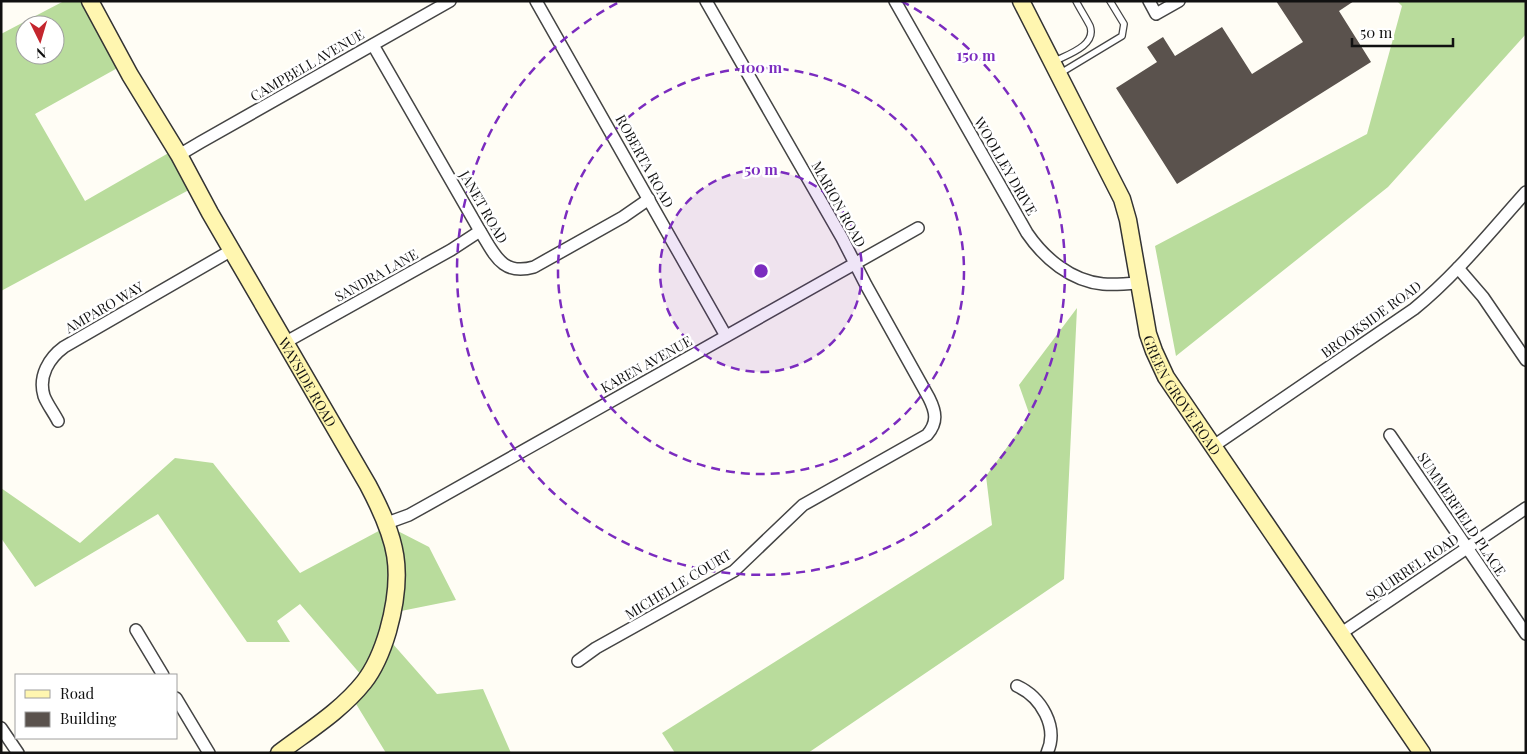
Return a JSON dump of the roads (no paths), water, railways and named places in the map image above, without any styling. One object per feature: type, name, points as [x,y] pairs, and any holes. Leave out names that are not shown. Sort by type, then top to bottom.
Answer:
[{"type":"street","name":"CAMPBELL AVENUE","points":[[179,155],[450,1]]},
{"type":"street","name":"ROBERTA ROAD","points":[[536,1],[726,336]]},
{"type":"street","name":"MARION ROAD","points":[[706,1],[842,238],[929,398],[935,410],[934,424]]},
{"type":"street","name":"WOOLLEY DRIVE","points":[[895,1],[1028,232],[1043,253],[1059,267],[1083,279],[1101,284],[1138,283]]},
{"type":"street","name":"GREEN GROVE ROAD","points":[[1021,1],[1122,199],[1128,220],[1148,334],[1159,364],[1212,447],[1422,753]]},
{"type":"street","points":[[1149,1],[1156,14],[1179,1]]},
{"type":"street","name":"WAYSIDE ROAD","points":[[96,3],[130,75],[179,155],[191,180],[368,485],[387,523],[394,546],[397,590],[386,638],[377,660],[364,682],[344,703],[279,753]]},
{"type":"street","name":"JANET ROAD","points":[[373,45],[480,231],[498,260],[505,266],[523,270],[534,267],[623,217],[649,199]]},
{"type":"street","name":"BROOKSIDE ROAD","points":[[1212,447],[1414,309],[1458,268],[1526,192]]},
{"type":"street","name":"KAREN AVENUE","points":[[387,523],[409,515],[918,228]]},
{"type":"street","name":"SANDRA LANE","points":[[286,342],[451,250],[480,231]]},
{"type":"street","name":"AMPARO WAY","points":[[58,420],[44,396],[43,386],[45,371],[56,353],[232,250]]},
{"type":"street","points":[[1458,268],[1483,297],[1526,360]]},
{"type":"street","name":"MICHELLE COURT","points":[[578,661],[596,648],[734,571],[803,505],[916,442],[927,435],[934,424]]},
{"type":"street","name":"SUMMERFIELD PLACE","points":[[1390,435],[1526,634]]},
{"type":"street","name":"SQUIRREL ROAD","points":[[1340,634],[1526,508]]},
{"type":"street","points":[[136,630],[162,674]]},
{"type":"street","points":[[1017,686],[1027,691],[1042,706],[1051,727],[1050,746],[1047,753]]},
{"type":"street","points":[[178,701],[209,753]]},
{"type":"street","points":[[1,728],[18,753]]},
{"type":"lane","points":[[1056,68],[1085,45],[1090,38],[1090,28],[1076,1]]},
{"type":"lane","points":[[1056,68],[1122,36],[1124,24],[1110,1]]}]
